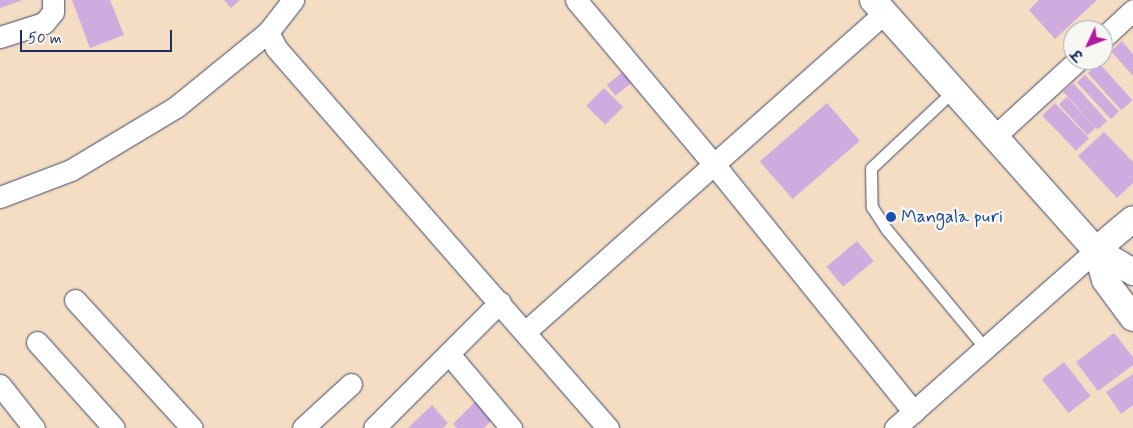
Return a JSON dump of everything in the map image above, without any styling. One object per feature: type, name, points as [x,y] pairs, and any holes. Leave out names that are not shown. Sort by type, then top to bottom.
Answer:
[{"type":"street","points":[[0,38],[44,23],[53,12],[53,0]]},
{"type":"street","points":[[0,197],[71,170],[131,136],[176,107],[268,32],[293,0]]},
{"type":"street","points":[[576,0],[713,164],[914,412]]},
{"type":"street","points":[[525,332],[713,164],[878,6],[1096,250],[1133,272]]},
{"type":"street","points":[[1113,27],[1129,9]]},
{"type":"street","points":[[268,32],[276,48],[500,302],[608,428]]},
{"type":"street","points":[[994,137],[1067,70]]},
{"type":"street","points":[[896,428],[1096,250],[1133,220]]},
{"type":"street","points":[[1096,250],[1105,280],[1133,318]]},
{"type":"street","points":[[75,300],[192,428]]},
{"type":"street","points":[[374,428],[500,302]]},
{"type":"street","points":[[37,342],[114,428]]},
{"type":"street","points":[[449,354],[503,425]]},
{"type":"street","points":[[303,428],[351,384]]},
{"type":"street","points":[[0,385],[34,428]]},
{"type":"lane","points":[[953,91],[871,168],[872,207],[887,230],[985,348]]},
{"type":"building","points":[[0,0],[23,0],[0,8]]},
{"type":"building","points":[[72,0],[110,0],[124,35],[90,48]]},
{"type":"building","points":[[224,0],[240,0],[231,8]]},
{"type":"building","points":[[1039,0],[1097,0],[1075,20],[1063,20],[1063,32],[1055,39],[1029,10]]},
{"type":"building","points":[[1122,41],[1133,54],[1133,76],[1113,53],[1113,49]]},
{"type":"building","points":[[630,66],[639,77],[615,96],[607,85]]},
{"type":"building","points":[[1091,70],[1105,70],[1132,100],[1121,110],[1088,73]]},
{"type":"building","points":[[1085,75],[1119,112],[1111,119],[1077,83]]},
{"type":"building","points":[[1073,83],[1107,121],[1097,130],[1063,92]]},
{"type":"building","points":[[604,88],[623,107],[605,125],[586,106]]},
{"type":"building","points":[[1067,97],[1096,128],[1088,135],[1059,105]]},
{"type":"building","points":[[827,103],[860,141],[793,199],[760,161]]},
{"type":"building","points":[[1055,103],[1089,138],[1076,151],[1042,116]]},
{"type":"building","points":[[1104,132],[1133,162],[1133,183],[1117,198],[1078,156]]},
{"type":"building","points":[[857,241],[874,261],[843,287],[826,267]]},
{"type":"building","points":[[1114,333],[1133,357],[1133,365],[1098,391],[1076,362]]},
{"type":"building","points":[[1064,362],[1090,396],[1068,413],[1042,379]]},
{"type":"building","points":[[1133,374],[1133,405],[1121,414],[1106,392]]},
{"type":"building","points":[[477,400],[495,417],[484,428],[457,428],[453,424]]},
{"type":"building","points":[[432,405],[448,423],[443,428],[408,428]]},
{"type":"place","name":"Mangala puri","points":[[891,217]]}]
